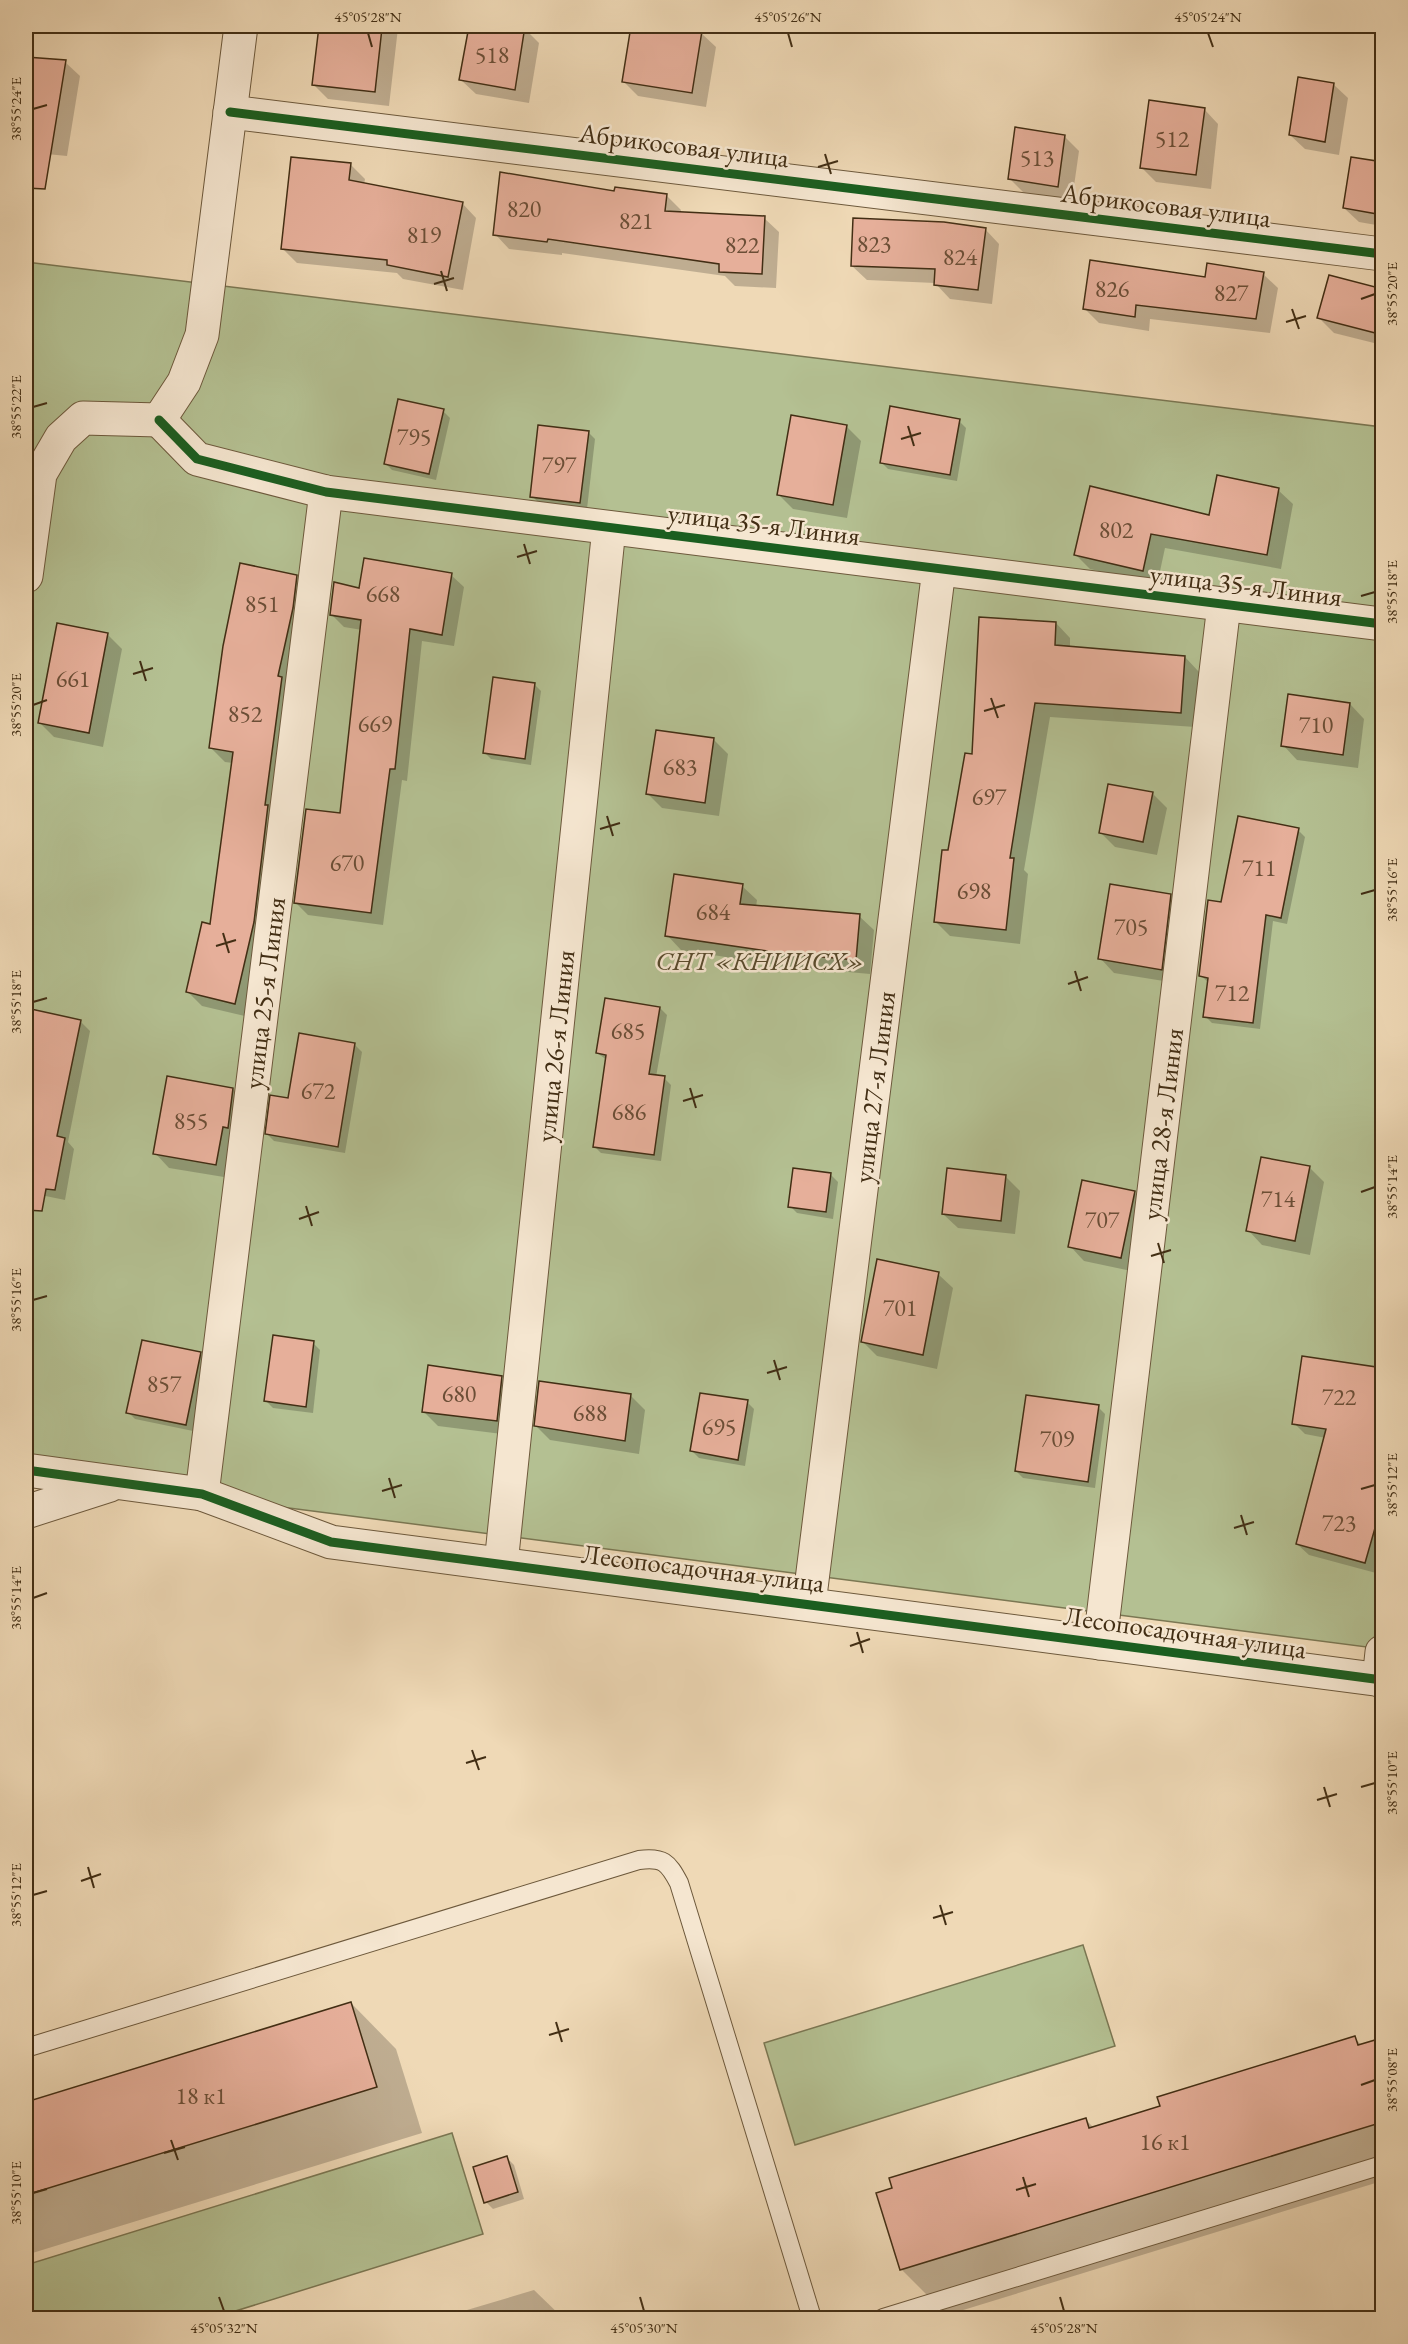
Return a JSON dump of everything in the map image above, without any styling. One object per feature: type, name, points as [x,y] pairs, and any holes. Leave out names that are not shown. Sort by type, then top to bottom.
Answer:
[{"type":"street","points":[[26,576],[40,474],[61,438],[83,418],[159,420],[184,382],[202,335],[241,26]]},
{"type":"street","name":"Абрикосовая улица","points":[[230,112],[1383,254]]},
{"type":"street","name":"улица 35-я Линия","points":[[159,420],[197,459],[326,492],[1383,624]]},
{"type":"street","name":"улица 25-я Линия","points":[[202,1494],[326,492]]},
{"type":"street","name":"улица 26-я Линия","points":[[501,1564],[609,528]]},
{"type":"street","name":"улица 27-я Линия","points":[[809,1605],[939,568]]},
{"type":"street","name":"улица 28-я Линия","points":[[1100,1643],[1224,605]]},
{"type":"street","name":"Лесопосадочная улица","points":[[26,1470],[202,1494],[332,1542],[1100,1643],[1381,1671]]},
{"type":"street","points":[[26,1512],[117,1483]]},
{"type":"lane","points":[[26,2048],[639,1860],[656,1858],[670,1866],[679,1883],[812,2319]]},
{"type":"lane","points":[[883,2319],[1383,2165]]},
{"type":"green space","name":"СНТ «КНИИСХ»","points":[[26,262],[1382,427],[1382,1649],[26,1474]]},
{"type":"green space","points":[[1083,1945],[1115,2046],[795,2145],[764,2043]]},
{"type":"green space","points":[[452,2133],[483,2234],[213,2318],[26,2318],[26,2265]]},
{"type":"building","points":[[319,26],[382,28],[375,92],[312,85]]},
{"type":"building","points":[[469,26],[525,26],[515,90],[459,80]]},
{"type":"building","points":[[631,26],[665,26],[702,31],[692,93],[622,82]]},
{"type":"building","points":[[26,57],[66,60],[45,189],[26,188]]},
{"type":"building","points":[[1298,77],[1334,83],[1325,142],[1289,135]]},
{"type":"building","points":[[1149,100],[1205,108],[1196,175],[1140,168]]},
{"type":"building","points":[[1015,127],[1065,135],[1058,187],[1008,179]]},
{"type":"building","points":[[291,157],[351,163],[349,180],[463,202],[448,277],[387,265],[387,260],[281,249]]},
{"type":"building","points":[[1351,157],[1383,162],[1383,215],[1343,208]]},
{"type":"building","points":[[500,172],[614,191],[615,187],[667,194],[665,211],[765,216],[762,274],[719,272],[719,264],[548,239],[547,242],[493,235]]},
{"type":"building","points":[[853,218],[944,222],[986,228],[978,290],[934,285],[935,269],[851,266]]},
{"type":"building","points":[[1090,260],[1205,277],[1207,263],[1264,272],[1256,319],[1136,305],[1135,317],[1083,309]]},
{"type":"building","points":[[1329,275],[1383,289],[1383,335],[1317,318]]},
{"type":"building","points":[[398,399],[444,409],[429,474],[384,464]]},
{"type":"building","points":[[890,406],[960,419],[950,475],[880,463]]},
{"type":"building","points":[[791,415],[847,425],[833,505],[777,495]]},
{"type":"building","points":[[538,425],[589,431],[580,503],[530,497]]},
{"type":"building","points":[[1217,475],[1279,488],[1267,555],[1151,534],[1143,571],[1074,555],[1090,486],[1209,515]]},
{"type":"building","points":[[364,558],[452,573],[442,635],[410,629],[395,769],[390,769],[371,913],[294,903],[306,809],[340,813],[361,620],[330,615],[334,582],[359,588]]},
{"type":"building","points":[[240,563],[297,575],[293,608],[278,676],[282,677],[265,805],[268,805],[254,922],[235,1004],[186,992],[202,922],[210,924],[233,752],[209,748],[223,646]]},
{"type":"building","points":[[979,617],[1056,622],[1055,645],[1185,656],[1181,713],[1035,703],[1010,858],[1014,858],[1006,930],[934,922],[942,850],[948,850],[965,753],[972,754]]},
{"type":"building","points":[[57,623],[108,633],[89,733],[38,723]]},
{"type":"building","points":[[493,677],[535,683],[525,759],[483,753]]},
{"type":"building","points":[[1288,694],[1350,703],[1343,755],[1281,746]]},
{"type":"building","points":[[656,730],[714,738],[705,803],[646,794]]},
{"type":"building","points":[[1108,784],[1153,792],[1143,842],[1099,833]]},
{"type":"building","points":[[1238,816],[1299,828],[1281,918],[1266,915],[1253,1023],[1203,1017],[1208,978],[1199,976],[1208,900],[1221,902]]},
{"type":"building","points":[[674,874],[743,884],[740,904],[860,914],[856,960],[767,952],[665,936]]},
{"type":"building","points":[[1110,884],[1171,894],[1162,970],[1098,959]]},
{"type":"building","points":[[605,998],[660,1007],[649,1074],[665,1076],[654,1155],[593,1147],[606,1055],[596,1053]]},
{"type":"building","points":[[31,1009],[81,1020],[57,1136],[65,1138],[55,1190],[46,1189],[42,1211],[26,1210],[26,1036]]},
{"type":"building","points":[[299,1033],[355,1043],[338,1147],[265,1134],[270,1095],[288,1098]]},
{"type":"building","points":[[167,1076],[233,1088],[228,1128],[223,1127],[216,1165],[153,1154]]},
{"type":"building","points":[[1261,1157],[1310,1166],[1295,1241],[1246,1231]]},
{"type":"building","points":[[793,1168],[831,1173],[826,1212],[788,1207]]},
{"type":"building","points":[[947,1168],[1006,1175],[1001,1221],[942,1214]]},
{"type":"building","points":[[1082,1180],[1135,1191],[1121,1258],[1068,1247]]},
{"type":"building","points":[[877,1259],[939,1272],[923,1355],[861,1342]]},
{"type":"building","points":[[273,1335],[314,1341],[306,1407],[264,1401]]},
{"type":"building","points":[[142,1340],[201,1352],[186,1425],[126,1413]]},
{"type":"building","points":[[1302,1356],[1383,1368],[1383,1500],[1365,1563],[1296,1544],[1326,1429],[1292,1424]]},
{"type":"building","points":[[428,1365],[502,1376],[497,1421],[422,1412]]},
{"type":"building","points":[[539,1381],[631,1394],[625,1441],[534,1426]]},
{"type":"building","points":[[700,1393],[748,1400],[738,1460],[690,1451]]},
{"type":"building","points":[[1026,1395],[1099,1405],[1088,1482],[1015,1471]]},
{"type":"building","points":[[351,2002],[377,2087],[26,2195],[26,2102]]},
{"type":"building","points":[[1355,2036],[1358,2045],[1375,2040],[1383,2065],[1383,2122],[900,2270],[876,2193],[892,2188],[889,2178],[1086,2118],[1089,2128],[1160,2106],[1157,2097]]},
{"type":"building","points":[[507,2156],[518,2192],[484,2203],[473,2167]]},
{"type":"cycle path","points":[[230,112],[1382,254]]},
{"type":"cycle path","points":[[159,420],[197,459],[326,492],[1382,624]]},
{"type":"cycle path","points":[[26,1470],[202,1494],[331,1542],[1382,1680]]}]
